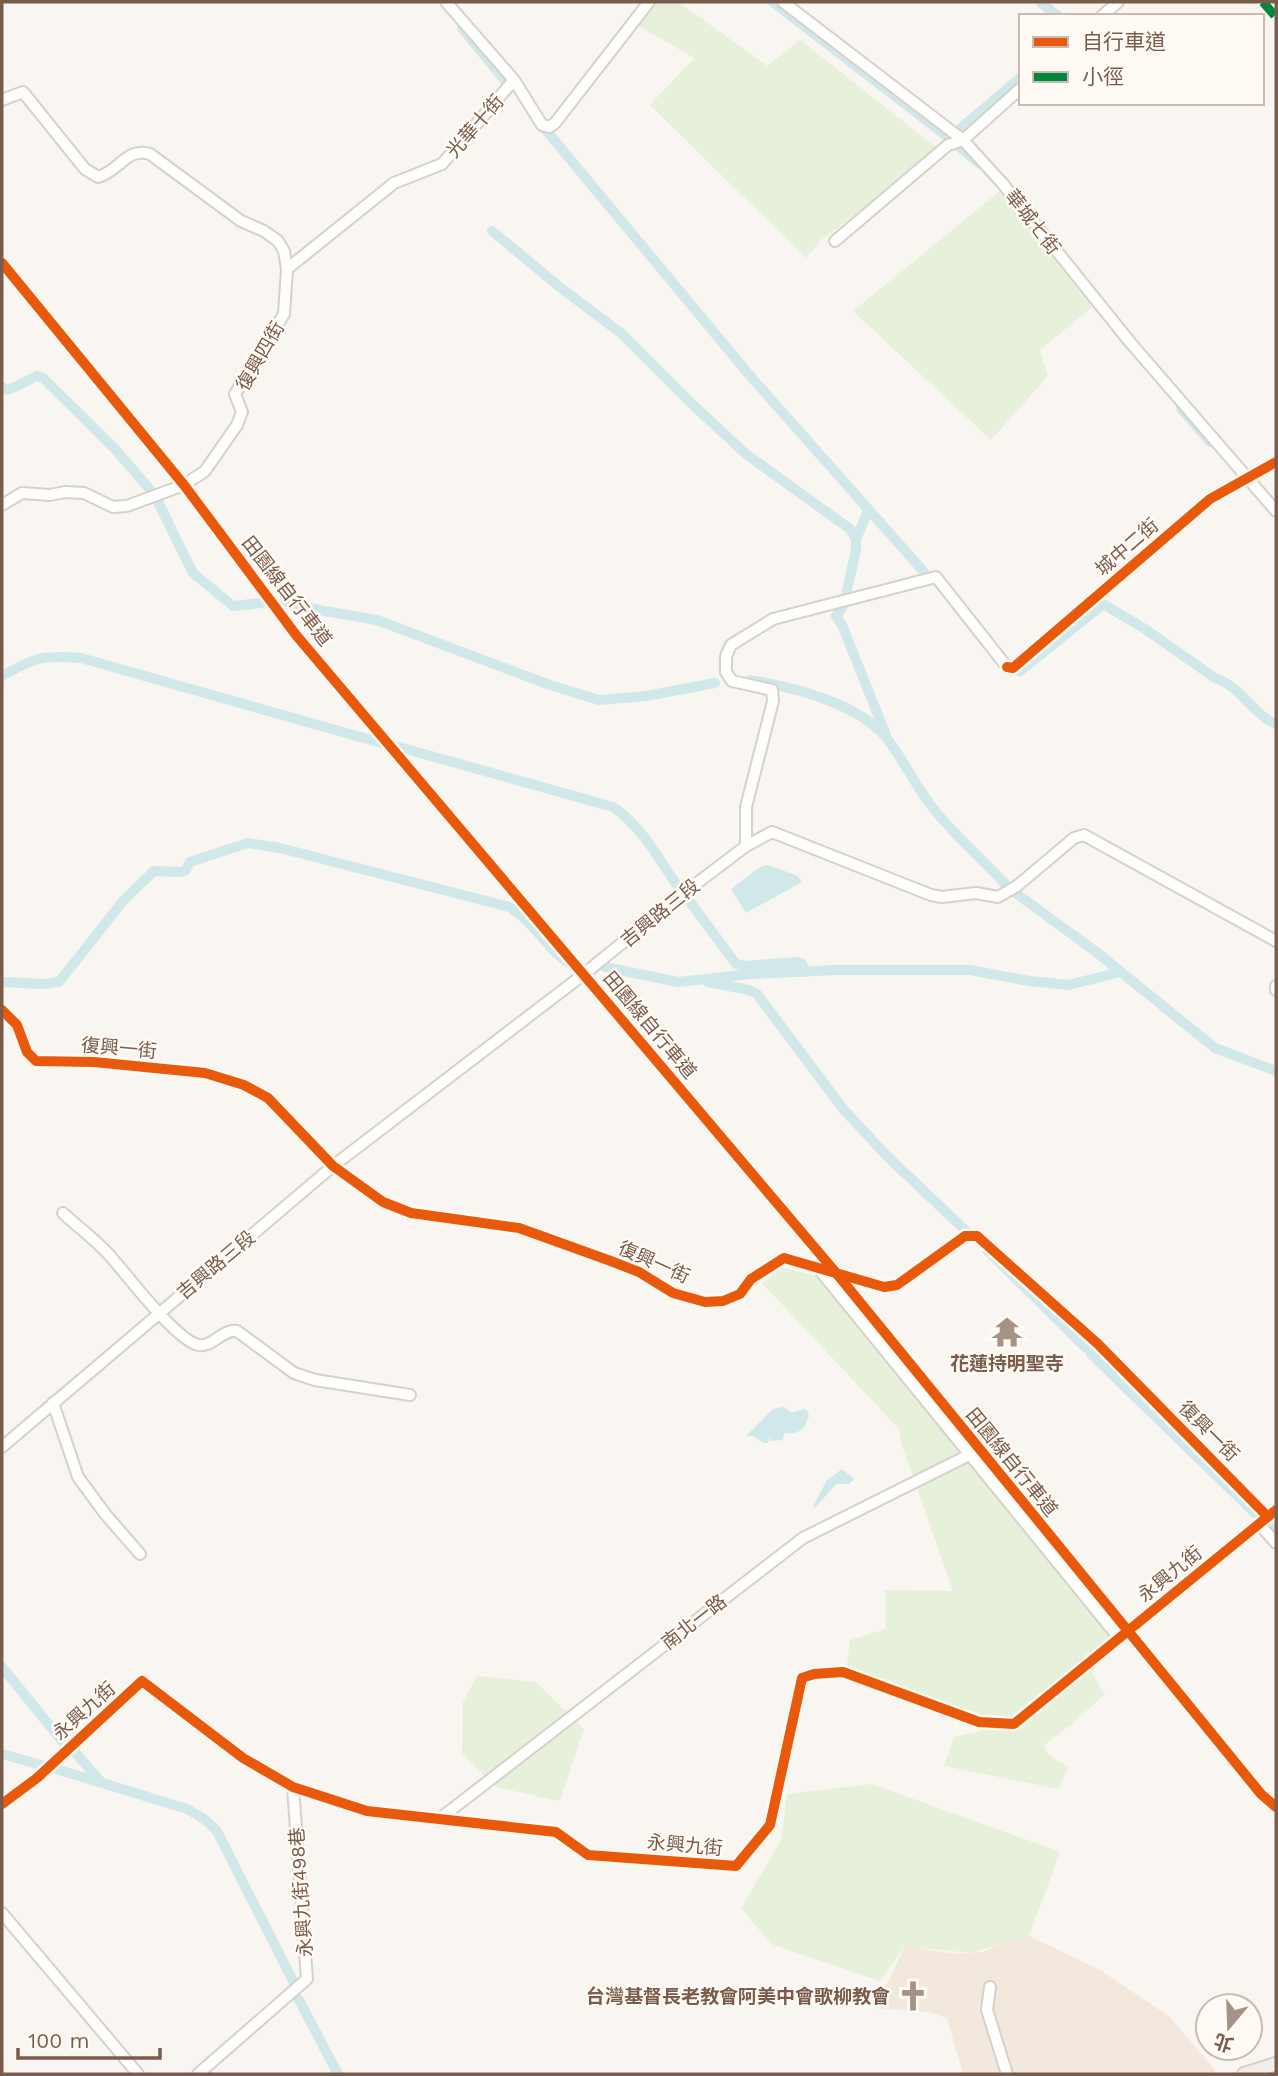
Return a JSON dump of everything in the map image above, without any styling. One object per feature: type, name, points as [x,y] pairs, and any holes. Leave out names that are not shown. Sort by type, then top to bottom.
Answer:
[{"type":"main road","points":[[1244,2074],[1276,2064]]},
{"type":"street","points":[[446,2],[514,80]]},
{"type":"street","name":"光華十街","points":[[287,269],[394,183],[442,164],[514,80],[542,125],[549,127],[555,123],[649,2]]},
{"type":"street","name":"華城七街","points":[[783,2],[963,140],[1003,184],[1129,341],[1276,511]]},
{"type":"street","points":[[1104,14],[1118,2]]},
{"type":"street","points":[[835,241],[948,145],[963,140],[1019,90]]},
{"type":"street","name":"復興四街","points":[[2,100],[23,92],[85,169],[98,177],[107,175],[133,153],[141,151],[150,154],[241,221],[264,231],[278,241],[284,251],[287,269],[284,314],[235,394],[242,412],[237,425],[205,471],[184,485],[127,506],[113,507],[84,494],[65,492],[50,495],[22,493],[2,505]]},
{"type":"street","name":"城中二街","points":[[746,846],[746,807],[774,701],[772,690],[732,681],[726,672],[726,656],[731,645],[773,619],[936,577],[1007,667],[1013,668],[1210,499],[1276,462]]},
{"type":"street","name":"吉興路三段","points":[[2,1447],[333,1166],[746,846],[772,832],[942,897],[976,894],[998,897],[1017,886],[1074,838],[1084,835],[1276,941]]},
{"type":"street","name":"復興一街","points":[[2,1010],[17,1025],[27,1052],[36,1060],[94,1062],[205,1073],[244,1086],[268,1098],[333,1166],[383,1202],[411,1213],[519,1228],[639,1272],[673,1293],[705,1302],[723,1301],[740,1294],[751,1279],[784,1258],[884,1287],[897,1285],[965,1236],[977,1236],[1098,1344],[1268,1517],[1276,1543]]},
{"type":"street","points":[[63,1213],[110,1255],[159,1314],[199,1345],[206,1344],[226,1332],[237,1331],[294,1373],[315,1380],[410,1395]]},
{"type":"street","points":[[818,1268],[1119,1638]]},
{"type":"street","points":[[53,1403],[78,1477],[139,1554]]},
{"type":"street","name":"南北一路","points":[[438,1820],[803,1538],[969,1454]]},
{"type":"street","name":"永興九街","points":[[2,1804],[37,1778],[142,1681],[243,1758],[293,1787],[367,1811],[556,1832],[588,1855],[736,1866],[769,1825],[802,1678],[814,1674],[844,1672],[979,1722],[1014,1724],[1268,1517]]},
{"type":"street","name":"永興九街498巷","points":[[198,2074],[307,1979],[293,1787]]},
{"type":"street","points":[[2,1913],[138,2074]]},
{"type":"street","points":[[990,1987],[987,2010],[1007,2074]]},
{"type":"shaded area","points":[[1021,1935],[1029,1936],[1100,1970],[1170,2017],[1194,2045],[1194,2062],[1208,2062],[1216,2071],[1207,2074],[963,2074],[947,2018],[930,2012],[876,2008],[905,1946],[957,1954],[983,1952]]},
{"type":"green space","points":[[658,2],[679,2],[767,66],[800,40],[941,151],[821,240],[806,258],[650,105],[694,58],[639,26]]},
{"type":"green space","points":[[1000,191],[1092,307],[1040,350],[1048,376],[991,440],[853,311]]},
{"type":"green space","points":[[782,1267],[826,1279],[1112,1637],[1092,1674],[1105,1694],[1043,1746],[1049,1755],[1068,1767],[1059,1789],[944,1766],[954,1737],[980,1731],[983,1726],[846,1671],[850,1640],[886,1629],[885,1590],[953,1591],[902,1445],[899,1429],[762,1283]]},
{"type":"green space","points":[[477,1676],[536,1682],[584,1729],[560,1801],[496,1787],[462,1753],[463,1702]]},
{"type":"green space","points":[[872,1784],[1060,1852],[1029,1936],[970,1953],[905,1946],[880,1981],[771,1944],[741,1908],[781,1841],[787,1794]]},
{"type":"water","points":[[768,865],[798,876],[802,882],[746,913],[731,889],[760,867]]},
{"type":"water","points":[[784,1407],[792,1413],[807,1410],[809,1416],[800,1430],[785,1433],[782,1440],[771,1441],[770,1437],[768,1443],[745,1437],[773,1409]]},
{"type":"water","points":[[842,1469],[854,1479],[849,1484],[836,1484],[815,1508],[813,1506],[827,1480]]},
{"type":"waterway","points":[[773,2],[948,137]]},
{"type":"waterway","points":[[1040,2],[1055,14]]},
{"type":"waterway","points":[[462,28],[508,84]]},
{"type":"waterway","points":[[961,128],[1019,79]]},
{"type":"waterway","points":[[540,123],[752,378],[924,572]]},
{"type":"waterway","points":[[957,145],[980,164]]},
{"type":"waterway","points":[[492,231],[622,334],[746,454],[850,529],[856,539],[856,550],[846,595]]},
{"type":"waterway","points":[[2,387],[8,390],[37,376],[43,378],[114,448],[154,494]]},
{"type":"waterway","points":[[1181,408],[1210,442]]},
{"type":"waterway","points":[[158,502],[193,573],[233,606],[262,603]]},
{"type":"waterway","points":[[856,539],[868,511]]},
{"type":"waterway","points":[[284,604],[377,620],[550,685],[599,700],[646,696],[715,683]]},
{"type":"waterway","points":[[1007,670],[1020,671],[1103,604],[1232,687],[1260,714],[1276,724]]},
{"type":"waterway","points":[[843,606],[836,616],[886,735]]},
{"type":"waterway","points":[[2,676],[40,659],[81,658],[385,744]]},
{"type":"waterway","points":[[750,680],[826,699],[862,717],[877,728],[889,741],[933,808],[1007,886]]},
{"type":"waterway","points":[[399,747],[613,807],[642,835],[681,891]]},
{"type":"waterway","points":[[2,982],[59,982],[123,901],[154,871],[181,872],[186,870],[190,862],[248,843],[280,848],[509,907],[528,922],[559,956],[579,968]]},
{"type":"waterway","points":[[1017,894],[1095,951],[1215,1048],[1276,1071]]},
{"type":"waterway","points":[[688,899],[736,964],[745,966],[797,962],[802,964],[806,972]]},
{"type":"waterway","points":[[605,967],[678,982],[751,974],[836,970],[970,970],[1068,985],[1121,972]]},
{"type":"waterway","points":[[708,982],[757,994],[844,1110],[888,1157],[965,1230]]},
{"type":"waterway","points":[[987,1250],[1086,1348]]},
{"type":"waterway","points":[[1091,1354],[1261,1519]]},
{"type":"waterway","points":[[1269,1526],[1276,1533]]},
{"type":"waterway","points":[[2,1667],[63,1742]]},
{"type":"waterway","points":[[73,1750],[102,1783]]},
{"type":"waterway","points":[[2,1754],[41,1765]]},
{"type":"waterway","points":[[53,1768],[187,1809],[204,1819],[217,1831],[296,1987]]},
{"type":"waterway","points":[[299,2000],[338,2074]]},
{"type":"marked path","points":[[1263,2],[1276,17]]},
{"type":"cycle path","name":"田園線自行車道","points":[[2,263],[184,485],[296,635],[837,1274],[1261,1794],[1276,1807]]},
{"type":"cycle path","points":[[1007,667],[1013,668],[1210,499],[1276,462]]},
{"type":"cycle path","points":[[2,1010],[17,1025],[27,1052],[36,1061],[94,1062],[205,1073],[244,1085],[268,1098],[333,1166],[383,1202],[411,1213],[519,1228],[639,1272],[673,1293],[705,1302],[723,1301],[740,1294],[751,1279],[784,1258],[884,1287],[897,1285],[965,1236],[977,1236],[1098,1344],[1268,1517]]},
{"type":"cycle path","points":[[2,1804],[37,1778],[142,1681],[243,1758],[293,1787],[367,1811],[556,1832],[588,1855],[736,1866],[770,1825],[802,1678],[814,1674],[843,1672],[979,1722],[1014,1724],[1276,1510]]},
{"type":"place","name":"花蓮持明聖寺","points":[[1007,1332]]},
{"type":"place","name":"台灣基督長老教會阿美中會歌柳教會","points":[[913,1996]]}]
